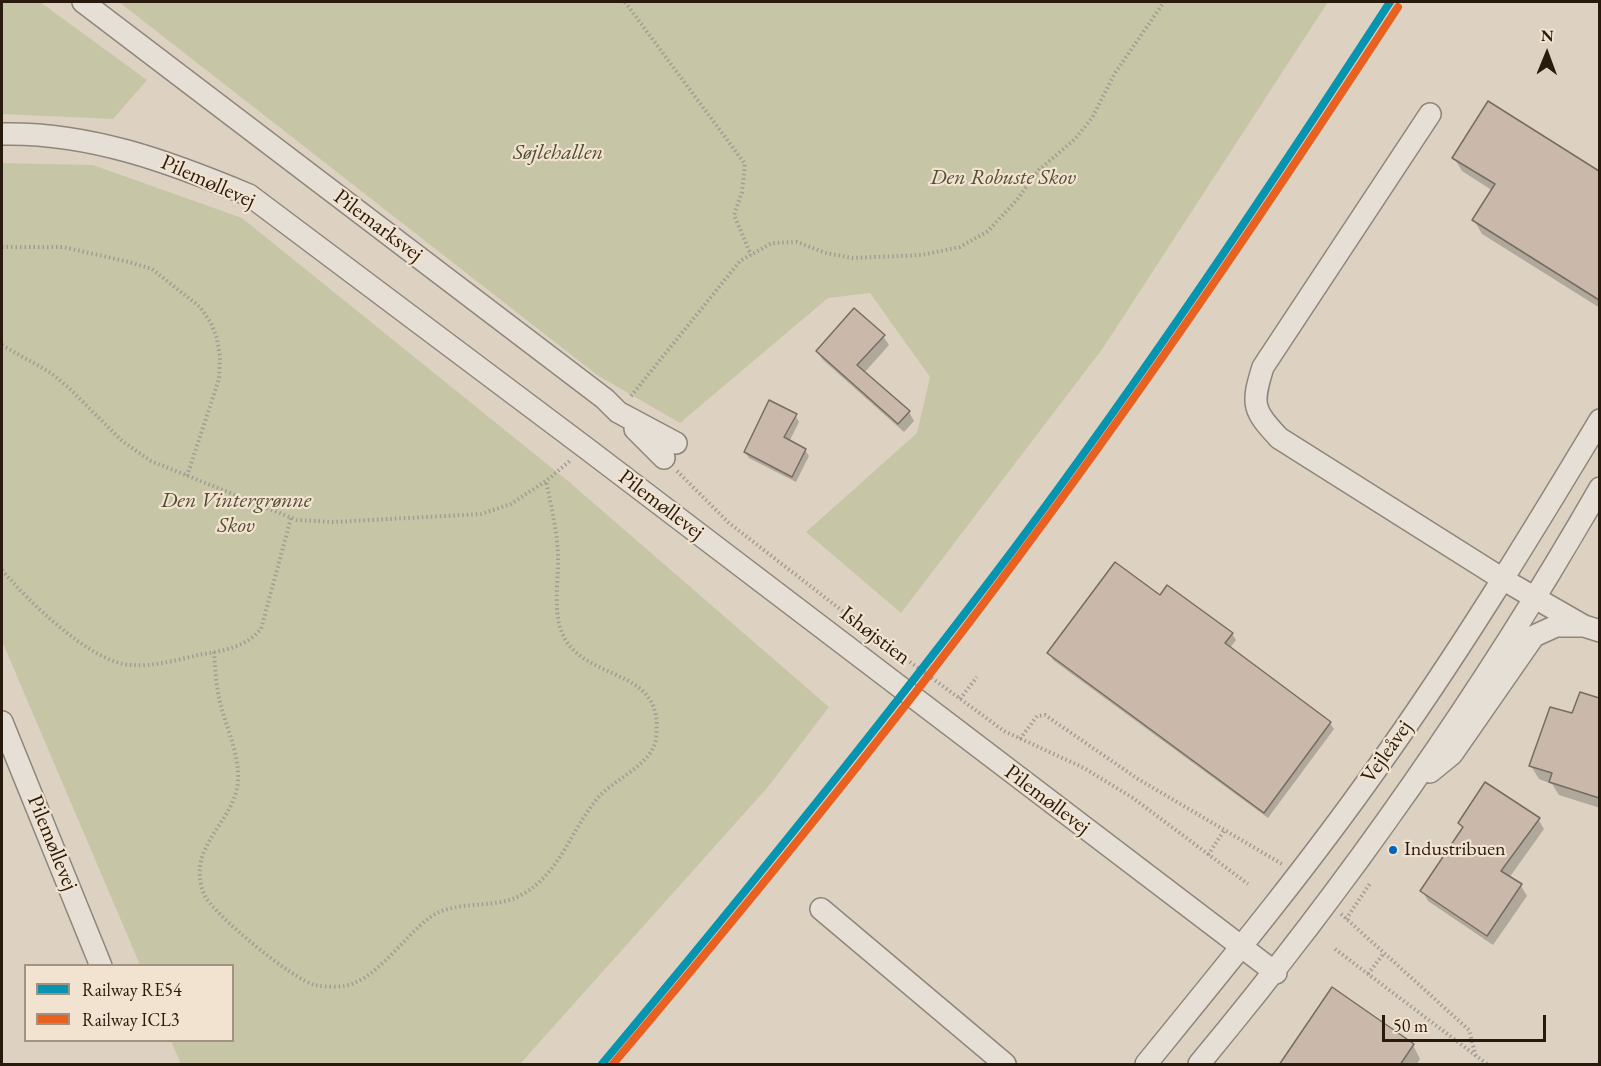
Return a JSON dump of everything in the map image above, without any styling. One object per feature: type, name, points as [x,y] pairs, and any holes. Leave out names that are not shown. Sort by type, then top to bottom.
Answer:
[{"type":"street","name":"Pilemarksvej","points":[[83,2],[605,399],[618,412],[670,451]]},
{"type":"street","points":[[1430,114],[1263,367],[1255,393],[1258,416],[1279,438],[1504,580],[1592,628]]},
{"type":"street","name":"Pilemøllevej","points":[[2,134],[59,137],[120,147],[188,169],[249,195],[586,448],[1276,973]]},
{"type":"street","name":"Vejleåvej","points":[[1146,1065],[1241,948],[1378,767],[1504,580],[1599,420]]},
{"type":"street","name":"Vejleåvej","points":[[1199,1065],[1276,973],[1413,786],[1536,599],[1599,488]]},
{"type":"street","points":[[1413,786],[1452,754],[1534,636],[1556,626],[1592,628]]},
{"type":"street","name":"Pilemøllevej","points":[[2,722],[100,964]]},
{"type":"street","points":[[821,909],[1005,1065]]},
{"type":"path","points":[[625,2],[745,164],[742,192],[734,215],[751,255]]},
{"type":"path","points":[[618,412],[740,261],[772,243],[797,242],[826,253],[853,258],[922,255],[960,248],[988,231],[1016,201],[1039,170],[1075,139],[1092,118],[1115,74],[1164,2]]},
{"type":"path","points":[[2,247],[63,247],[129,262],[152,269],[200,307],[212,323],[217,338],[220,357],[219,379],[187,476]]},
{"type":"path","points":[[2,345],[31,360],[69,387],[122,441],[151,461],[291,518],[334,522],[481,514],[511,504],[546,481],[586,448]]},
{"type":"path","name":"Ishøjstien","points":[[670,451],[729,523],[876,637],[960,699],[1020,739],[1084,768],[1133,798],[1248,884]]},
{"type":"path","points":[[214,652],[219,697],[236,760],[238,784],[230,810],[211,836],[203,854],[201,873],[204,895],[217,912],[298,977],[314,985],[330,986],[347,986],[364,979],[432,916],[447,909],[504,901],[522,895],[547,877],[598,797],[644,760],[656,743],[658,721],[652,703],[637,686],[587,660],[570,646],[558,627],[558,554],[546,481]]},
{"type":"path","points":[[2,570],[84,647],[108,659],[127,665],[141,665],[214,652],[252,640],[261,629],[291,518]]},
{"type":"path","points":[[960,699],[977,677]]},
{"type":"path","points":[[1020,739],[1037,716],[1045,715],[1138,779],[1282,864],[1300,871]]},
{"type":"path","points":[[1208,855],[1225,830]]},
{"type":"path","points":[[1327,903],[1469,1030],[1476,1057]]},
{"type":"path","points":[[1335,949],[1487,1065]]},
{"type":"path","points":[[1368,974],[1383,953]]},
{"type":"green space","points":[[2,2],[40,2],[147,80],[113,119],[2,114]]},
{"type":"green space","name":"Den Robuste Skov","points":[[119,2],[1328,2],[1103,348],[901,613],[806,532],[917,433],[930,377],[870,293],[828,298],[680,423],[597,375]]},
{"type":"green space","name":"Den Vintergrønne Skov","points":[[2,163],[93,165],[242,218],[568,481],[829,707],[767,788],[520,1064],[181,1064],[171,1042],[234,1042],[234,964],[140,964],[2,641]]},
{"type":"building","points":[[1488,101],[1599,171],[1599,300],[1472,220],[1495,184],[1452,158]]},
{"type":"building","points":[[854,308],[885,335],[857,365],[910,411],[898,424],[816,351]]},
{"type":"building","points":[[769,400],[797,414],[784,437],[806,449],[792,477],[744,452]]},
{"type":"building","points":[[1115,562],[1160,595],[1167,585],[1233,633],[1225,643],[1331,722],[1264,813],[1047,653]]},
{"type":"building","points":[[1580,692],[1599,698],[1599,798],[1549,782],[1552,773],[1529,766],[1550,707],[1572,713]]},
{"type":"building","points":[[1485,782],[1540,818],[1501,871],[1522,884],[1487,936],[1420,891],[1463,827],[1458,823]]},
{"type":"building","points":[[1332,987],[1414,1044],[1400,1065],[1279,1065]]},
{"type":"rail line","name":"RE54","points":[[602,1064],[811,810],[1013,550],[1206,279],[1390,2]]},
{"type":"rail line","name":"ICL3","points":[[613,1064],[822,811],[973,618],[1071,485],[1214,282],[1398,7]]},
{"type":"place","name":"Industribuen","points":[[1393,850]]},
{"type":"park label","name":"Søjlehallen","points":[[558,153]]}]
